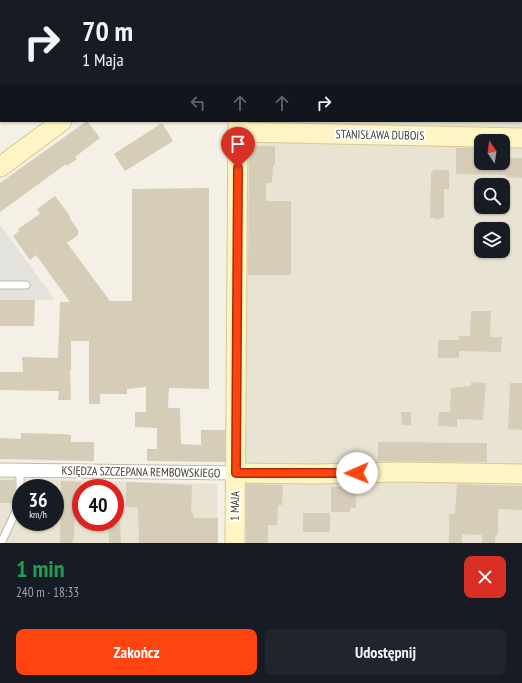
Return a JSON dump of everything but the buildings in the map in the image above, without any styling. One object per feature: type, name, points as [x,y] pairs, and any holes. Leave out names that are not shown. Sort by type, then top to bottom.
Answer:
[{"type":"street","points":[[0,167],[61,122]]},
{"type":"street","name":"STANISŁAWA DUBOIS","points":[[237,125],[522,138]]},
{"type":"street","name":"1 MAJA","points":[[235,543],[237,125]]},
{"type":"street","name":"KSIĘDZA SZCZEPANA REMBOWSKIEGO","points":[[0,470],[316,474],[398,472],[522,474]]},
{"type":"lane","points":[[0,285],[26,285]]},
{"type":"lane","points":[[1,543],[20,503],[20,470]]},
{"type":"shaded area","points":[[248,122],[522,122],[522,543],[245,543]]},
{"type":"shaded area","points":[[0,225],[55,300],[0,300]]},
{"type":"shaded area","points":[[0,478],[36,479],[12,479],[12,531],[64,531],[64,480],[72,480],[72,531],[124,531],[124,481],[217,484],[217,543],[0,543]]},
{"type":"route","points":[[238,168],[236,473],[357,473]]}]
